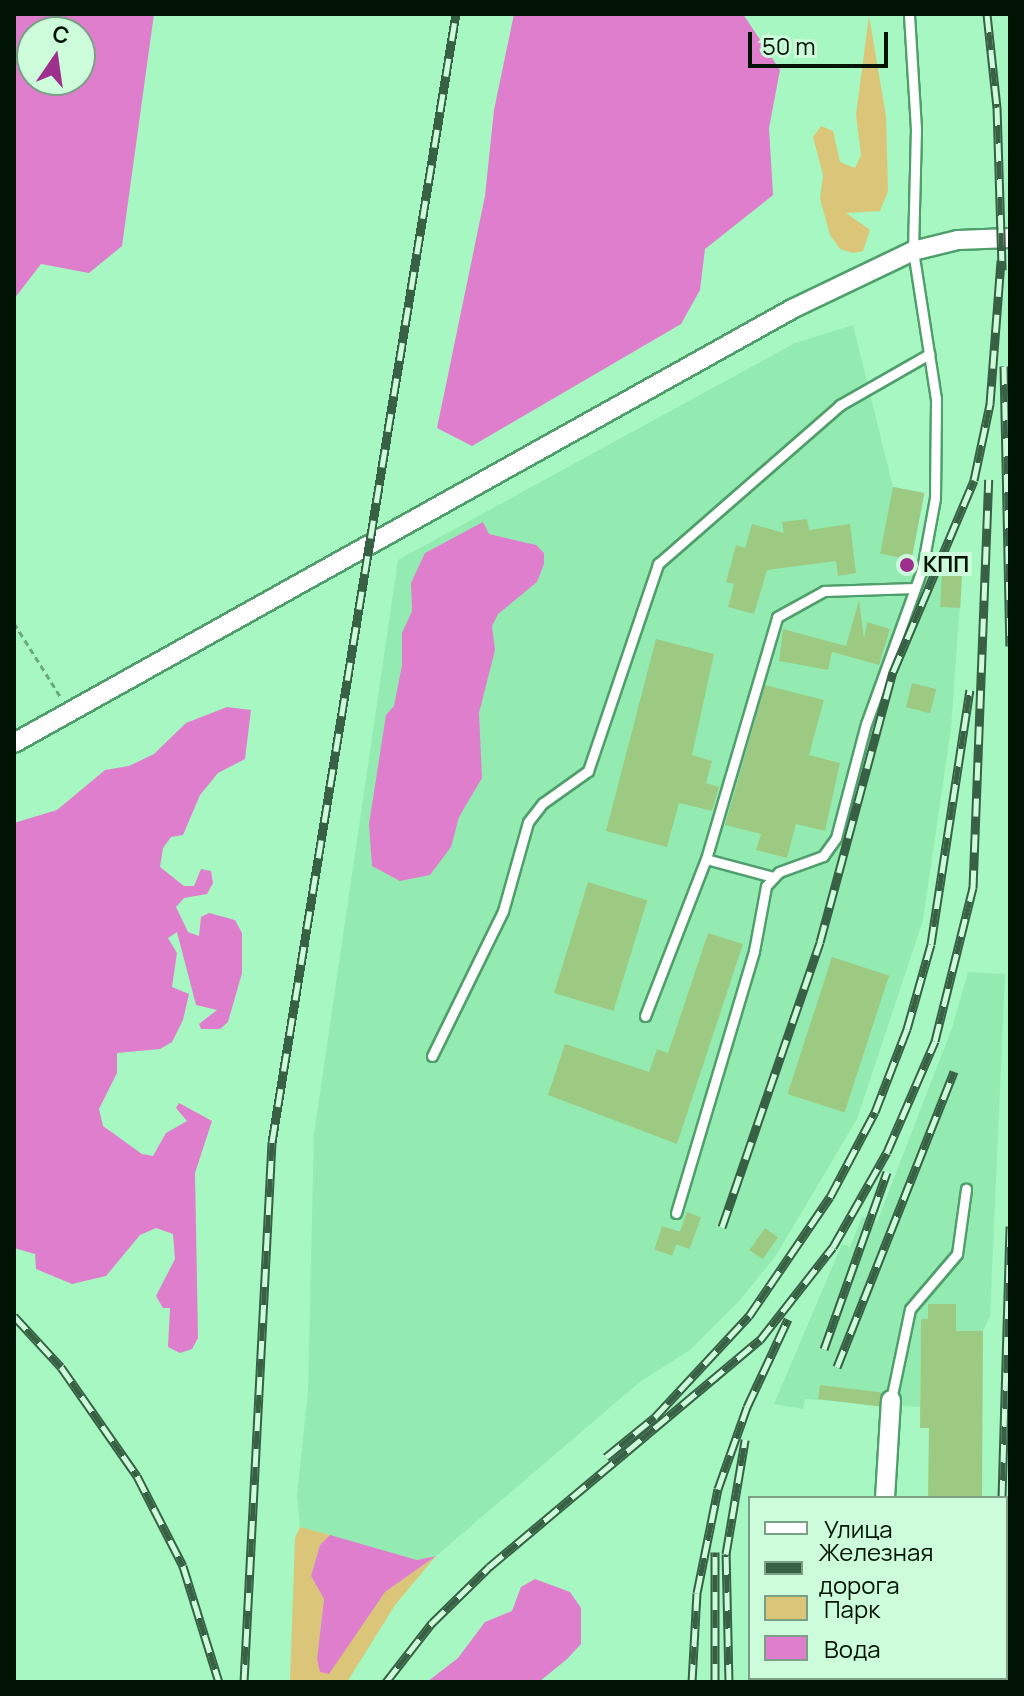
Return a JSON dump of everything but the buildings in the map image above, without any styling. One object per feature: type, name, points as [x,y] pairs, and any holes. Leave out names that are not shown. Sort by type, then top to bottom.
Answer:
[{"type":"street","points":[[14,743],[779,317],[913,251],[958,240],[1010,238]]},
{"type":"street","points":[[885,1496],[891,1400]]},
{"type":"lane","points":[[706,859],[773,877],[814,862],[836,838],[866,724],[915,588],[939,466],[929,354],[913,251],[916,129],[909,14]]},
{"type":"lane","points":[[432,1056],[503,911],[528,822],[543,803],[588,771],[658,564],[840,405],[929,354]]},
{"type":"lane","points":[[645,1016],[706,859],[777,617],[824,591],[915,588]]},
{"type":"lane","points":[[676,1213],[773,877]]},
{"type":"lane","points":[[891,1400],[901,1338],[916,1299],[957,1254],[966,1189]]},
{"type":"path","points":[[14,623],[71,713]]},
{"type":"shaded area","points":[[853,325],[893,487],[924,493],[911,563],[962,574],[951,728],[923,920],[857,1119],[775,1257],[740,1300],[690,1350],[641,1381],[436,1556],[417,1560],[300,1527],[297,1496],[308,1391],[314,1134],[398,560],[795,343]]},
{"type":"shaded area","points":[[968,972],[1005,974],[990,1316],[983,1331],[956,1331],[956,1304],[928,1304],[928,1319],[921,1320],[920,1407],[805,1399],[803,1409],[774,1404],[842,1244],[850,1247],[862,1217],[877,1222],[952,1028]]},
{"type":"green space","points":[[869,16],[886,116],[888,191],[880,211],[846,213],[870,230],[863,251],[853,253],[840,249],[830,235],[820,199],[823,175],[813,137],[821,126],[833,131],[840,162],[855,168],[861,155],[856,115]]},
{"type":"green space","points":[[300,1527],[330,1535],[320,1545],[311,1576],[324,1599],[317,1659],[329,1673],[385,1592],[436,1556],[395,1605],[347,1682],[290,1682],[295,1538]]},
{"type":"water","points":[[14,14],[154,14],[122,246],[89,273],[41,264],[14,299]]},
{"type":"water","points":[[514,14],[743,14],[780,70],[769,128],[773,195],[705,249],[700,290],[681,324],[472,446],[437,428],[485,196],[494,110]]},
{"type":"water","points":[[483,522],[489,534],[536,545],[544,553],[544,564],[537,582],[498,614],[492,626],[495,650],[479,713],[482,778],[459,817],[451,847],[430,875],[400,881],[372,866],[369,824],[386,715],[394,706],[402,665],[402,633],[412,611],[411,583],[425,553]]},
{"type":"water","points":[[227,707],[251,710],[245,759],[218,773],[200,795],[183,835],[171,837],[163,848],[160,867],[184,886],[194,886],[201,869],[211,871],[213,883],[207,894],[184,898],[176,907],[188,932],[199,936],[201,917],[209,913],[235,920],[242,933],[242,973],[228,1022],[220,1029],[201,1029],[199,1024],[217,1010],[196,1005],[177,932],[168,938],[177,953],[172,987],[189,994],[183,1020],[172,1042],[160,1049],[117,1053],[117,1073],[99,1109],[103,1126],[142,1154],[153,1156],[166,1133],[187,1121],[176,1108],[179,1103],[212,1121],[195,1173],[198,1338],[192,1349],[180,1353],[168,1347],[170,1308],[163,1308],[156,1296],[175,1259],[173,1234],[156,1228],[140,1235],[106,1276],[72,1284],[36,1269],[35,1254],[14,1248],[14,823],[57,810],[105,770],[129,766],[154,754],[186,723]]},
{"type":"water","points":[[330,1535],[417,1560],[436,1556],[385,1592],[329,1674],[320,1672],[317,1659],[324,1599],[311,1576],[320,1545]]},
{"type":"water","points":[[535,1579],[570,1592],[581,1608],[581,1644],[567,1659],[539,1682],[427,1682],[458,1658],[485,1622],[512,1611],[521,1587]]},
{"type":"railway","points":[[244,1682],[272,1142],[456,14]]},
{"type":"railway","points":[[987,14],[997,107],[1002,270]]},
{"type":"railway","points":[[722,1227],[820,942],[893,672],[974,480],[990,404],[1001,260]]},
{"type":"railway","points":[[1004,366],[1010,646]]},
{"type":"railway","points":[[386,1682],[432,1623],[489,1567],[760,1340],[833,1247],[887,1152],[935,1041],[973,888],[989,479]]},
{"type":"railway","points":[[606,1457],[655,1417],[749,1316],[830,1197],[875,1112],[907,1029],[931,944],[970,690]]},
{"type":"railway","points":[[837,1367],[954,1071]]},
{"type":"railway","points":[[824,1349],[887,1172]]},
{"type":"railway","points":[[1002,1496],[1010,1226]]},
{"type":"railway","points":[[14,1316],[61,1367],[137,1476],[183,1566],[219,1682]]},
{"type":"railway","points":[[692,1682],[697,1593],[718,1489],[747,1407],[788,1319]]},
{"type":"railway","points":[[729,1682],[726,1554],[745,1440]]},
{"type":"railway","points":[[715,1552],[715,1682]]},
{"type":"place","name":"КПП","points":[[907,565]]}]
